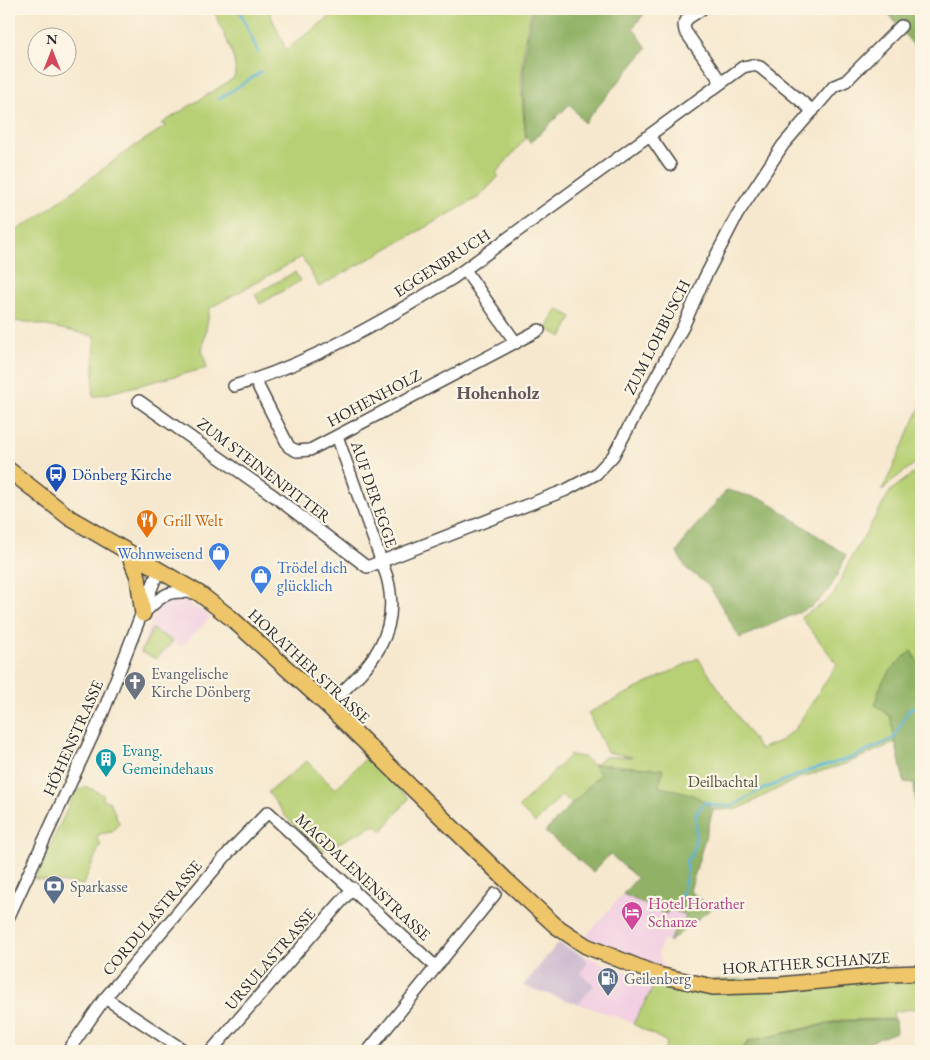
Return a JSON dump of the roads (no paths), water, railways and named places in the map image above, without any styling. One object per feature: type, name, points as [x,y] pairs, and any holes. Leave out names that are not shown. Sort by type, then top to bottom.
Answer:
[{"type":"main road","name":"HORATHER STRASSE","points":[[9,470],[70,518],[200,594],[241,626],[328,706],[490,865],[556,926]]},
{"type":"main road","points":[[128,552],[138,577],[143,614]]},
{"type":"main road","name":"HORATHER SCHANZE","points":[[556,926],[586,946],[634,966],[680,981],[713,987],[764,986],[890,974],[921,973]]},
{"type":"street","points":[[702,9],[687,19],[684,25],[685,31],[721,82]]},
{"type":"street","name":"ZUM LOHBUSCH","points":[[367,567],[566,490],[603,468],[613,456],[683,327],[704,279],[737,215],[783,145],[834,86],[846,81],[901,26]]},
{"type":"street","name":"EGGENBRUCH","points":[[234,386],[255,380],[367,328],[465,270],[743,67],[752,64],[760,67],[813,111]]},
{"type":"street","points":[[650,136],[670,165]]},
{"type":"street","points":[[465,270],[516,343]]},
{"type":"street","name":"HOHENHOLZ","points":[[255,380],[289,447],[297,452],[310,450],[539,330]]},
{"type":"street","name":"ZUM STEINENPITTER","points":[[139,401],[258,484],[367,567]]},
{"type":"street","name":"AUF DER EGGE","points":[[328,706],[362,673],[382,646],[391,607],[391,592],[337,436]]},
{"type":"street","name":"HÖHENSTRASSE","points":[[9,916],[102,715],[159,569]]},
{"type":"street","points":[[143,614],[160,597],[175,590],[200,594]]},
{"type":"street","name":"MAGDALENENSTRASSE","points":[[268,812],[353,888],[436,967]]},
{"type":"street","name":"CORDULASTRASSE","points":[[68,1051],[104,998],[230,851],[268,812]]},
{"type":"street","name":"URSULASTRASSE","points":[[211,1051],[353,888]]},
{"type":"street","points":[[368,1051],[495,894]]},
{"type":"street","points":[[104,998],[185,1051]]},
{"type":"waterway","points":[[239,9],[258,52]]},
{"type":"waterway","points":[[219,99],[261,72]]},
{"type":"waterway","points":[[678,905],[686,876],[686,861],[693,852],[696,814],[705,802],[717,806],[732,806],[759,791],[807,771],[851,758],[893,739],[910,708],[918,707],[921,704]]},
{"type":"place","name":"Dönberg Kirche","points":[[56,493]]},
{"type":"place","name":"Grill Welt","points":[[147,539]]},
{"type":"place","name":"Wohnweisend","points":[[219,572]]},
{"type":"place","name":"Trödel dich glücklich","points":[[261,595]]},
{"type":"place","name":"Evangelische Kirche Dönberg","points":[[135,701]]},
{"type":"place","name":"Evang. Gemeindehaus","points":[[106,778]]},
{"type":"place","name":"Sparkasse","points":[[54,905]]},
{"type":"place","name":"Hotel Horather Schanze","points":[[632,931]]},
{"type":"place","name":"Geilenberg","points":[[608,997]]},
{"type":"district","name":"Hohenholz","points":[[498,392]]},
{"type":"park label","name":"Deilbachtal","points":[[723,781]]}]
